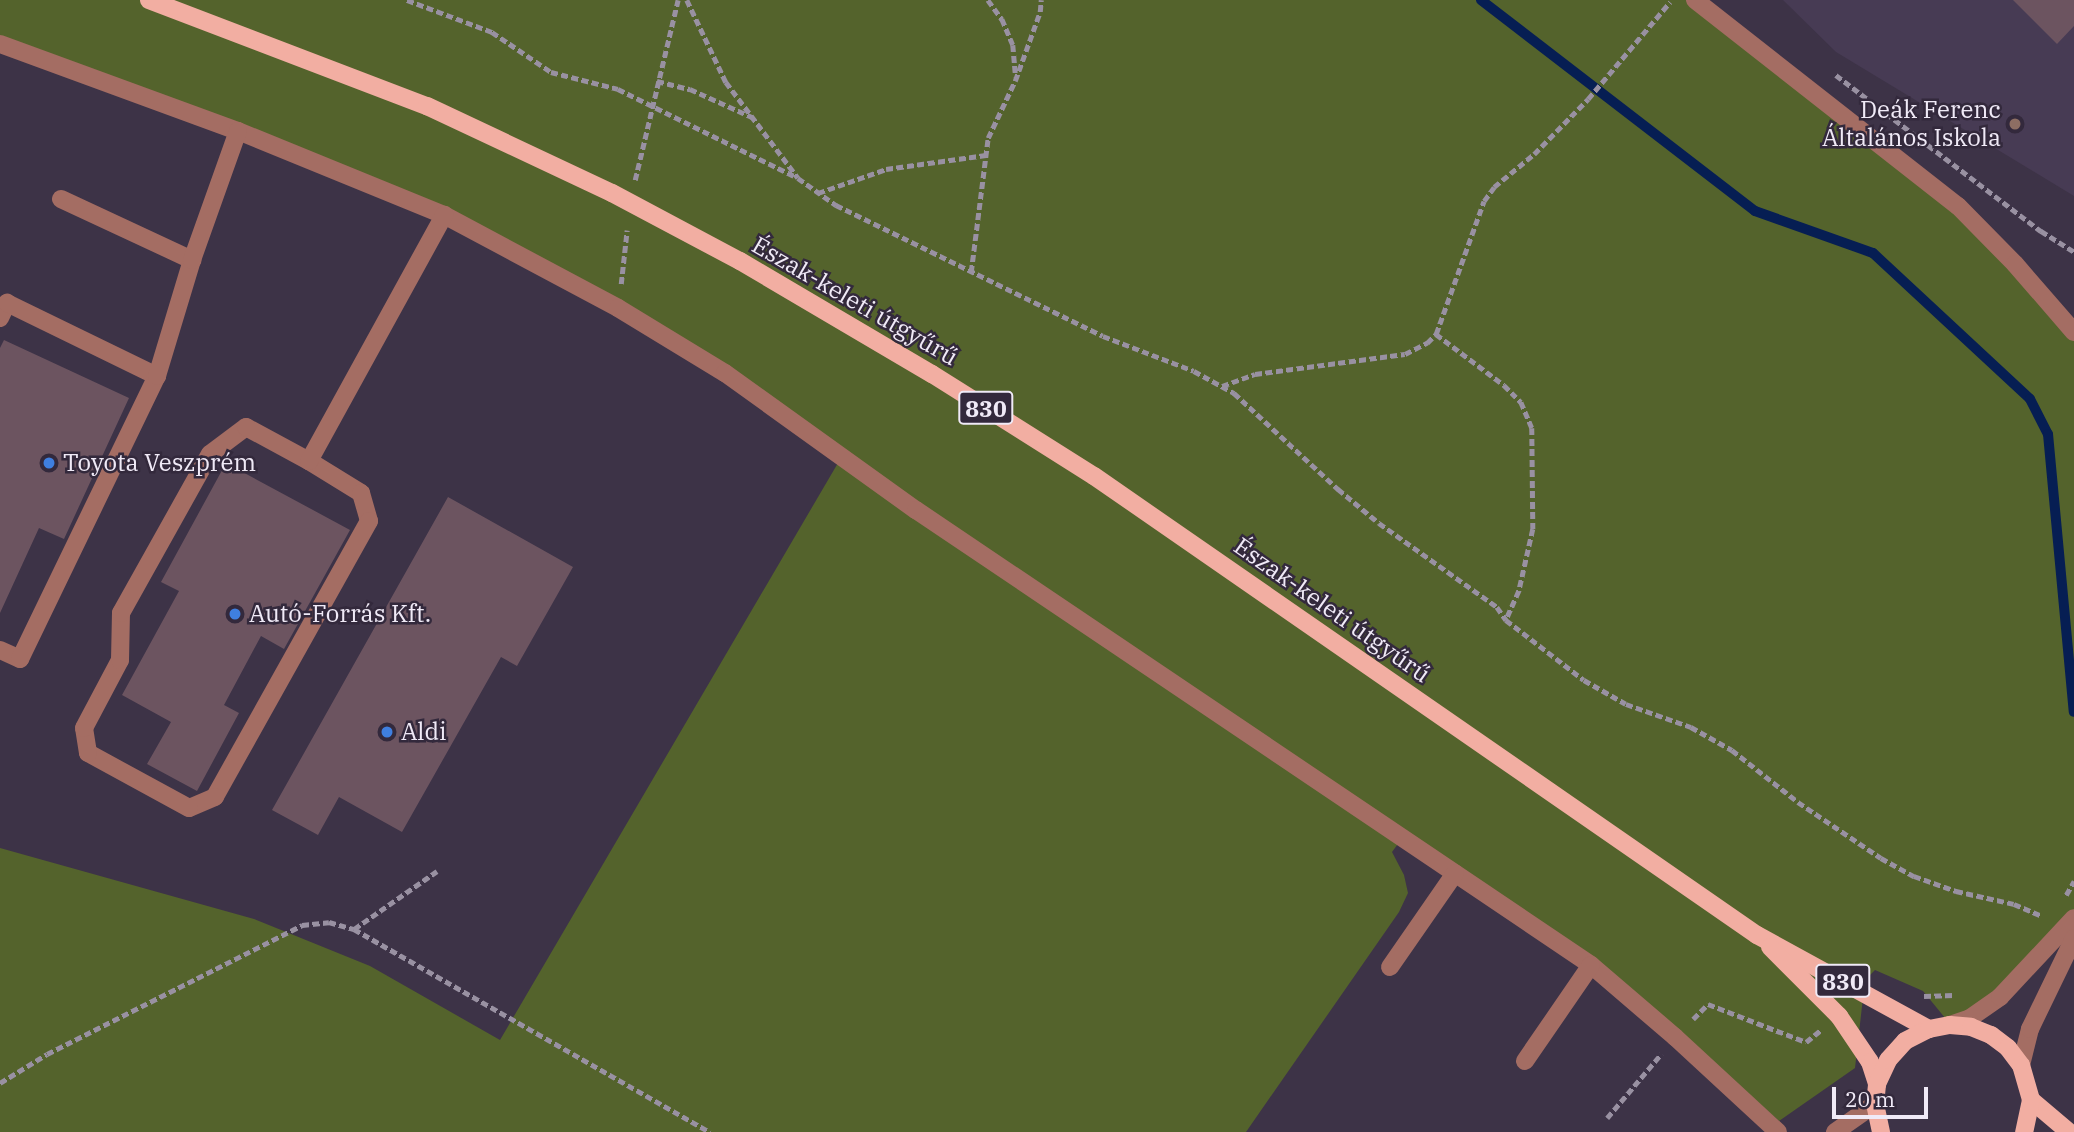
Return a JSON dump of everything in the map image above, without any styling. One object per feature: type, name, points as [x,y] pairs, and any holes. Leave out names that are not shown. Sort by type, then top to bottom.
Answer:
[{"type":"main road","name":"Észak-keleti útgyűrű","points":[[149,0],[427,106],[631,203],[740,261],[920,366],[1094,476],[1757,934],[1928,1029]]},
{"type":"main road","name":"Észak-keleti útgyűrű","points":[[1757,934],[1839,1016],[1870,1062],[1877,1084]]},
{"type":"main road","name":"830","points":[[1881,1132],[1875,1104],[1877,1084],[1888,1060],[1905,1041],[1928,1029],[1950,1025],[1972,1027],[1991,1035],[2008,1048],[2021,1065],[2031,1100],[2025,1132]]},
{"type":"main road","points":[[2031,1100],[2069,1132]]},
{"type":"street","points":[[1695,0],[1958,206],[2015,264],[2074,332]]},
{"type":"street","points":[[0,44],[239,131],[444,215],[618,308],[725,373],[916,510],[1591,965],[1675,1037],[1778,1132]]},
{"type":"street","points":[[0,650],[20,659],[158,376],[192,260],[239,131]]},
{"type":"street","points":[[61,199],[192,260]]},
{"type":"street","points":[[309,461],[444,215]]},
{"type":"street","points":[[0,318],[7,303],[158,376]]},
{"type":"street","points":[[246,427],[309,461],[361,493],[369,521],[215,797],[189,808],[88,753],[84,728],[120,660],[121,613],[210,454],[246,427]]},
{"type":"street","points":[[1390,967],[1455,873]]},
{"type":"street","points":[[1950,1025],[1970,1018],[2000,997],[2071,929]]},
{"type":"street","points":[[2021,1065],[2030,1029],[2071,929]]},
{"type":"street","points":[[1525,1062],[1591,965]]},
{"type":"street","points":[[1835,1132],[1875,1104]]},
{"type":"path","points":[[407,0],[492,32],[551,72],[618,89],[798,178],[836,205],[971,272],[1103,336],[1194,371],[1234,393],[1338,489],[1380,523],[1497,607],[1506,620],[1584,680],[1615,698],[1691,727],[1732,750],[1798,802],[1881,859],[1914,876],[1955,891],[2014,904],[2071,929]]},
{"type":"path","points":[[618,308],[631,203],[651,105],[678,0]]},
{"type":"path","points":[[687,0],[726,82],[798,178]]},
{"type":"path","points":[[988,0],[1002,19],[1013,45],[1015,81]]},
{"type":"path","points":[[971,272],[988,138],[1015,81],[1040,12],[1041,0]]},
{"type":"path","points":[[1221,386],[1255,374],[1405,354],[1436,334],[1484,201],[1494,187],[1534,154],[1588,99],[1671,0]]},
{"type":"path","points":[[1833,73],[2030,223],[2074,252]]},
{"type":"path","points":[[657,81],[690,89],[752,118]]},
{"type":"path","points":[[818,192],[886,169],[986,155]]},
{"type":"path","points":[[1436,334],[1504,385],[1521,402],[1532,428],[1533,529],[1519,591],[1506,620]]},
{"type":"path","points":[[354,929],[437,871]]},
{"type":"path","points":[[0,1083],[47,1054],[302,925],[329,922],[354,929],[710,1132]]},
{"type":"shaded area","name":"Deák Ferenc Általános Iskola","points":[[1783,0],[2074,0],[2074,196],[1836,52]]},
{"type":"green space","points":[[0,0],[1690,0],[1935,190],[2074,340],[2074,914],[2023,971],[1950,1024],[1923,991],[1875,970],[1865,980],[1855,1068],[1779,1121],[1667,1021],[1406,833],[1392,852],[1404,875],[1408,893],[1399,912],[1246,1132],[0,1132],[0,848],[254,919],[370,966],[500,1040],[845,451],[437,206],[0,38]]},
{"type":"building","points":[[2013,0],[2074,0],[2074,26],[2057,44]]},
{"type":"building","name":"Toyota Veszprém","points":[[4,340],[129,398],[64,539],[39,528],[0,613],[0,348]]},
{"type":"building","name":"Autó-Forrás Kft.","points":[[226,463],[350,530],[284,649],[261,636],[224,705],[239,713],[197,791],[147,764],[171,722],[122,695],[179,591],[161,582]]},
{"type":"building","name":"Aldi","points":[[448,497],[573,567],[517,666],[501,657],[402,832],[339,797],[318,835],[272,810]]},
{"type":"waterway","points":[[1481,0],[1755,211],[1873,253],[2030,399],[2048,434],[2074,712]]},
{"type":"place","name":"Deák Ferenc Általános Iskola","points":[[2015,124]]},
{"type":"place","name":"Toyota Veszprém","points":[[49,463]]},
{"type":"place","name":"Autó-Forrás Kft.","points":[[235,614]]},
{"type":"place","name":"Aldi","points":[[387,732]]}]
